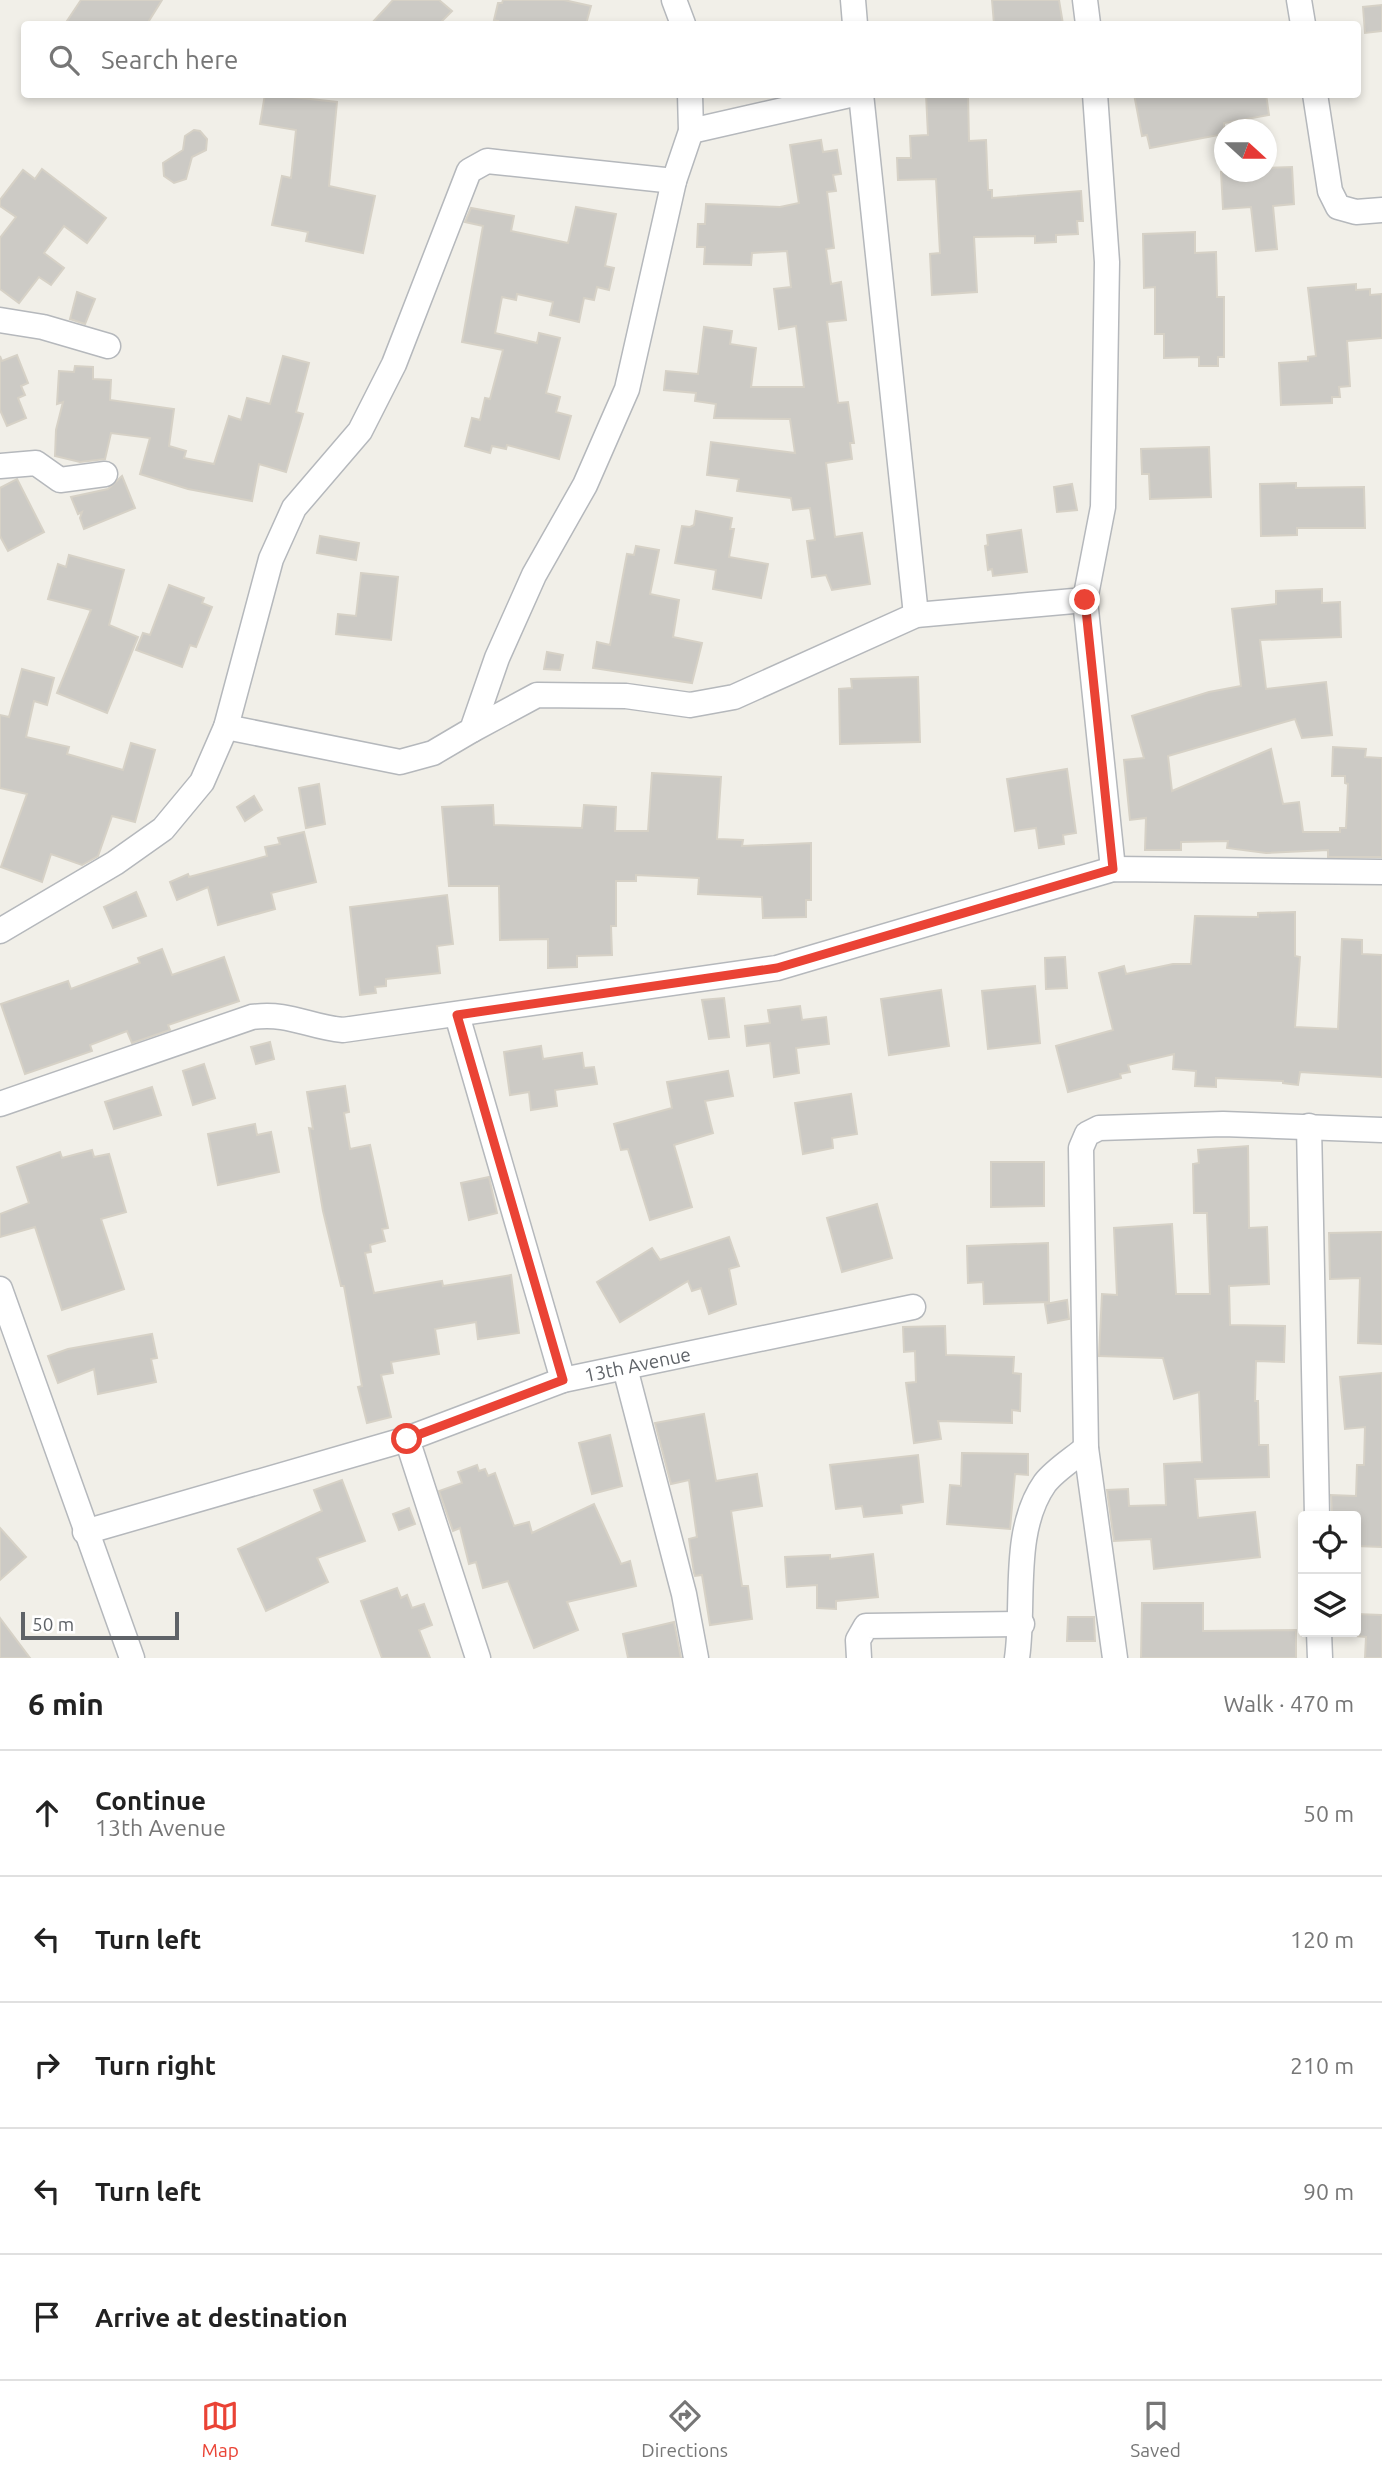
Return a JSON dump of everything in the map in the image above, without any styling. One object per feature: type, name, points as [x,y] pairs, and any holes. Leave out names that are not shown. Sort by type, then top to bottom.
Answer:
[{"type":"street","points":[[674,0],[682,21]]},
{"type":"street","points":[[853,0],[855,21]]},
{"type":"street","points":[[1085,0],[1088,21]]},
{"type":"street","points":[[1299,0],[1302,21]]},
{"type":"street","points":[[472,730],[497,658],[534,575],[585,485],[627,389],[674,181],[691,131],[690,98]]},
{"type":"street","points":[[691,131],[837,98]]},
{"type":"street","points":[[861,98],[916,615]]},
{"type":"street","points":[[1095,98],[1107,262],[1103,507],[1085,600],[1113,869]]},
{"type":"street","points":[[1316,98],[1330,191],[1338,207],[1356,212],[1382,210]]},
{"type":"street","points":[[0,931],[115,863],[163,829],[202,782],[226,727],[271,559],[294,508],[360,431],[394,364],[469,171],[487,161],[674,181]]},
{"type":"street","points":[[0,320],[43,327],[108,346]]},
{"type":"street","points":[[0,466],[36,463],[60,480],[105,474]]},
{"type":"street","points":[[226,727],[400,762],[433,752],[537,695],[626,696],[690,705],[734,697],[916,615],[1085,600]]},
{"type":"street","points":[[0,1104],[252,1017],[275,1014],[324,1028],[343,1030],[777,968],[1113,869],[1382,872]]},
{"type":"street","points":[[457,1015],[563,1380]]},
{"type":"street","points":[[1115,1658],[1086,1448],[1081,1148],[1087,1134],[1099,1128],[1223,1124],[1382,1130]]},
{"type":"street","points":[[1309,1126],[1317,1511]]},
{"type":"street","points":[[0,1289],[132,1658]]},
{"type":"street","name":"13th Avenue","points":[[85,1532],[407,1439],[563,1380],[913,1307]]},
{"type":"street","points":[[625,1368],[684,1594],[696,1658]]},
{"type":"street","points":[[407,1439],[478,1658]]},
{"type":"street","points":[[1017,1658],[1022,1624],[1024,1540],[1036,1498],[1047,1480],[1086,1448]]},
{"type":"street","points":[[859,1658],[858,1640],[866,1626],[1022,1624]]},
{"type":"street","points":[[1319,1637],[1320,1658]]},
{"type":"building","points":[[81,0],[162,0],[149,21],[67,21]]},
{"type":"building","points":[[393,0],[439,0],[452,11],[442,21],[374,21]]},
{"type":"building","points":[[503,0],[564,0],[591,6],[587,21],[494,20],[498,3]]},
{"type":"building","points":[[992,0],[1059,0],[1062,21],[994,21]]},
{"type":"building","points":[[1382,5],[1382,31],[1365,33],[1363,7]]},
{"type":"building","points":[[264,98],[337,102],[329,186],[375,196],[363,253],[306,241],[308,232],[272,225],[282,176],[291,178],[296,130],[260,124]]},
{"type":"building","points":[[926,98],[968,98],[969,141],[986,140],[988,190],[992,190],[992,198],[1081,191],[1083,221],[1077,221],[1078,234],[1056,235],[1056,242],[1035,243],[1035,236],[974,237],[977,292],[932,295],[930,254],[940,253],[936,179],[898,180],[897,158],[911,158],[910,136],[928,135]]},
{"type":"building","points":[[1135,98],[1267,98],[1269,115],[1246,119],[1214,119],[1214,136],[1150,148],[1147,135],[1142,136]]},
{"type":"building","points":[[194,130],[200,131],[207,139],[206,150],[192,157],[186,179],[174,183],[164,176],[163,163],[183,150],[185,136]]},
{"type":"building","points":[[821,140],[823,152],[837,150],[841,174],[833,175],[836,191],[827,192],[834,248],[826,249],[831,284],[841,282],[846,320],[827,322],[838,403],[848,402],[854,443],[850,443],[852,459],[826,463],[835,537],[862,533],[870,584],[832,590],[826,575],[812,577],[807,541],[815,540],[810,508],[793,510],[791,498],[737,491],[739,479],[707,475],[711,442],[795,453],[790,419],[714,418],[716,404],[695,401],[696,393],[664,390],[666,371],[698,374],[704,327],[732,331],[730,344],[756,348],[751,387],[804,387],[796,326],[779,329],[774,289],[791,287],[787,251],[752,253],[751,265],[704,264],[705,247],[697,247],[698,224],[705,224],[706,204],[780,207],[799,203],[790,145]]},
{"type":"building","points":[[1292,167],[1294,204],[1273,206],[1277,249],[1256,251],[1251,207],[1223,209],[1222,182],[1277,182],[1277,168]]},
{"type":"building","points":[[42,169],[106,218],[87,243],[64,226],[44,253],[64,268],[51,285],[39,277],[19,303],[0,289],[0,238],[16,217],[0,206],[0,200],[23,170],[35,179]]},
{"type":"building","points":[[576,207],[616,214],[605,266],[614,268],[609,290],[597,287],[594,300],[584,298],[579,322],[550,315],[553,302],[517,294],[516,300],[502,297],[495,333],[537,343],[539,333],[560,338],[546,393],[560,397],[556,412],[571,416],[559,459],[507,445],[506,449],[492,446],[490,453],[465,446],[472,418],[480,420],[485,398],[490,399],[503,350],[462,342],[483,226],[465,222],[471,208],[514,216],[511,231],[568,243]]},
{"type":"building","points":[[1195,232],[1195,253],[1216,252],[1217,297],[1224,297],[1224,357],[1218,357],[1218,366],[1199,366],[1199,357],[1164,358],[1164,334],[1155,334],[1155,287],[1144,288],[1143,234]]},
{"type":"building","points":[[1356,284],[1356,290],[1370,289],[1370,295],[1382,294],[1382,338],[1347,341],[1350,386],[1339,387],[1340,397],[1332,397],[1332,403],[1281,405],[1279,363],[1308,361],[1308,357],[1316,356],[1308,288]]},
{"type":"building","points":[[77,292],[95,299],[85,324],[70,319]]},
{"type":"building","points":[[17,355],[28,383],[21,386],[25,395],[18,398],[26,418],[7,426],[0,410],[0,356],[2,361]]},
{"type":"building","points":[[283,356],[309,363],[296,412],[303,414],[286,472],[259,464],[252,501],[188,489],[140,474],[150,438],[111,433],[105,459],[80,462],[55,456],[56,430],[63,402],[57,404],[59,371],[74,372],[75,366],[93,367],[93,379],[111,380],[110,400],[174,409],[169,446],[186,451],[184,458],[214,464],[229,416],[241,420],[247,398],[270,404]]},
{"type":"building","points":[[1209,447],[1211,497],[1150,499],[1149,474],[1142,474],[1141,449]]},
{"type":"building","points":[[122,476],[135,508],[84,529],[80,518],[82,512],[78,514],[71,497],[108,489]]},
{"type":"building","points":[[17,479],[44,532],[8,551],[0,536],[0,488]]},
{"type":"building","points":[[1296,483],[1296,488],[1364,487],[1365,528],[1297,528],[1297,535],[1261,536],[1260,484]]},
{"type":"building","points":[[1072,484],[1077,510],[1057,512],[1054,487]]},
{"type":"building","points":[[696,511],[732,518],[730,529],[734,529],[729,557],[768,564],[761,598],[713,589],[716,570],[675,563],[682,526],[694,525]]},
{"type":"building","points":[[1021,530],[1027,572],[993,576],[992,569],[988,570],[985,546],[988,545],[987,535]]},
{"type":"building","points":[[320,536],[359,543],[356,560],[317,553]]},
{"type":"building","points":[[636,546],[659,550],[650,594],[679,600],[673,637],[702,643],[692,683],[593,668],[597,642],[610,645],[627,554],[634,555]]},
{"type":"building","points":[[69,555],[124,570],[109,625],[138,637],[107,713],[57,693],[91,610],[48,599],[58,564],[66,567]]},
{"type":"building","points":[[361,573],[398,577],[391,640],[336,634],[338,614],[356,616]]},
{"type":"building","points":[[169,585],[204,598],[202,603],[212,607],[196,647],[190,645],[182,667],[136,650],[143,633],[150,635]]},
{"type":"building","points":[[1322,589],[1322,603],[1340,602],[1341,637],[1260,640],[1266,689],[1326,682],[1332,735],[1302,738],[1295,719],[1168,756],[1172,791],[1271,749],[1283,804],[1299,802],[1303,832],[1340,832],[1340,828],[1346,828],[1348,784],[1345,783],[1345,776],[1332,776],[1333,747],[1366,749],[1365,757],[1382,758],[1382,857],[1328,857],[1328,850],[1266,853],[1227,848],[1228,841],[1181,842],[1181,850],[1145,850],[1146,818],[1130,820],[1124,760],[1144,758],[1132,716],[1209,692],[1241,686],[1232,609],[1276,604],[1276,591]]},
{"type":"building","points":[[547,652],[563,655],[560,670],[544,669]]},
{"type":"building","points":[[22,669],[54,678],[47,705],[34,701],[26,737],[69,747],[67,754],[123,770],[131,743],[155,750],[135,822],[112,816],[98,856],[82,865],[51,854],[42,882],[1,867],[27,794],[0,788],[0,715],[9,717]]},
{"type":"building","points":[[918,677],[920,742],[840,744],[839,689],[852,688],[851,679]]},
{"type":"building","points":[[1067,769],[1076,833],[1063,835],[1064,844],[1039,848],[1036,828],[1015,831],[1007,779]]},
{"type":"building","points":[[652,773],[721,777],[717,839],[743,840],[742,846],[811,843],[811,900],[806,900],[806,917],[763,918],[762,897],[698,894],[699,878],[636,875],[636,881],[616,881],[616,926],[611,926],[612,955],[577,956],[577,967],[548,968],[548,939],[500,940],[499,886],[449,886],[442,807],[493,805],[494,825],[582,828],[584,805],[616,807],[615,831],[648,831]]},
{"type":"building","points":[[319,784],[325,824],[306,828],[299,788]]},
{"type":"building","points":[[254,796],[262,810],[245,821],[237,807]]},
{"type":"building","points":[[304,832],[316,882],[271,893],[275,909],[218,925],[208,887],[177,900],[170,882],[188,874],[189,877],[267,856],[265,847],[280,844],[278,838]]},
{"type":"building","points":[[136,892],[146,916],[113,928],[104,907]]},
{"type":"building","points":[[447,895],[453,944],[437,946],[440,973],[386,979],[386,986],[375,987],[376,993],[360,995],[350,907]]},
{"type":"building","points":[[1295,912],[1295,956],[1300,957],[1295,1027],[1338,1029],[1342,939],[1362,940],[1362,954],[1382,955],[1382,1077],[1300,1072],[1298,1085],[1283,1081],[1216,1078],[1216,1087],[1195,1086],[1196,1071],[1173,1069],[1174,1054],[1128,1065],[1130,1072],[1120,1074],[1121,1078],[1068,1092],[1056,1046],[1113,1030],[1099,973],[1124,966],[1126,974],[1173,964],[1191,964],[1195,916],[1258,917],[1258,913]]},
{"type":"building","points":[[162,949],[172,975],[224,957],[239,1001],[168,1025],[170,1030],[132,1043],[127,1031],[90,1045],[92,1051],[25,1074],[1,1004],[68,981],[71,989],[140,963],[138,958]]},
{"type":"building","points":[[1065,957],[1067,988],[1046,989],[1045,958]]},
{"type":"building","points":[[1035,986],[1040,1043],[988,1049],[982,991]]},
{"type":"building","points":[[941,990],[949,1046],[889,1055],[881,999]]},
{"type":"building","points":[[724,998],[729,1037],[709,1039],[702,1000]]},
{"type":"building","points":[[800,1006],[802,1020],[826,1017],[829,1044],[796,1048],[799,1073],[774,1077],[770,1043],[747,1046],[745,1026],[770,1023],[768,1010]]},
{"type":"building","points":[[270,1042],[274,1059],[256,1064],[251,1047]]},
{"type":"building","points":[[541,1046],[543,1059],[582,1053],[584,1068],[594,1067],[597,1084],[555,1090],[557,1106],[531,1110],[529,1092],[510,1095],[504,1052]]},
{"type":"building","points":[[204,1064],[215,1098],[193,1105],[183,1071]]},
{"type":"building","points":[[728,1071],[733,1096],[705,1101],[713,1133],[674,1145],[692,1207],[650,1220],[628,1149],[621,1150],[614,1124],[672,1108],[667,1082]]},
{"type":"building","points":[[345,1086],[349,1112],[344,1113],[350,1149],[370,1145],[388,1228],[382,1229],[385,1241],[370,1245],[371,1252],[365,1253],[374,1293],[442,1281],[443,1286],[511,1275],[519,1333],[478,1339],[476,1322],[435,1329],[439,1354],[391,1362],[393,1373],[381,1375],[391,1417],[367,1423],[358,1387],[362,1386],[344,1286],[341,1286],[323,1211],[309,1128],[313,1129],[307,1092]]},
{"type":"building","points":[[152,1087],[161,1115],[114,1129],[105,1102]]},
{"type":"building","points":[[851,1094],[857,1134],[832,1138],[833,1148],[803,1154],[795,1103]]},
{"type":"building","points":[[255,1124],[257,1135],[271,1132],[279,1172],[218,1185],[208,1134]]},
{"type":"building","points":[[1248,1146],[1249,1228],[1267,1227],[1269,1284],[1229,1286],[1230,1325],[1285,1326],[1284,1362],[1256,1361],[1255,1401],[1258,1401],[1259,1445],[1268,1445],[1269,1477],[1195,1479],[1198,1518],[1255,1512],[1260,1557],[1154,1569],[1151,1539],[1114,1541],[1107,1490],[1128,1489],[1129,1506],[1166,1505],[1164,1464],[1202,1462],[1199,1392],[1174,1399],[1163,1358],[1099,1356],[1102,1294],[1117,1295],[1114,1228],[1172,1224],[1176,1294],[1210,1294],[1207,1213],[1194,1213],[1193,1164],[1199,1163],[1198,1150]]},
{"type":"building","points":[[92,1150],[94,1157],[109,1154],[126,1212],[101,1219],[124,1289],[62,1310],[35,1227],[0,1237],[0,1214],[29,1203],[17,1167],[60,1152],[62,1158]]},
{"type":"building","points":[[991,1162],[1044,1162],[1044,1206],[991,1207]]},
{"type":"building","points":[[489,1177],[497,1213],[469,1220],[461,1183]]},
{"type":"building","points":[[877,1204],[892,1258],[842,1272],[827,1218]]},
{"type":"building","points":[[1382,1232],[1382,1344],[1358,1343],[1360,1278],[1330,1279],[1329,1233]]},
{"type":"building","points":[[729,1237],[739,1266],[729,1269],[736,1304],[709,1314],[701,1288],[692,1291],[688,1281],[620,1322],[597,1282],[652,1248],[660,1260]]},
{"type":"building","points":[[1048,1243],[1049,1302],[984,1304],[983,1282],[968,1283],[967,1246]]},
{"type":"building","points":[[1067,1300],[1069,1319],[1048,1323],[1045,1304]]},
{"type":"building","points":[[945,1326],[946,1355],[1014,1357],[1013,1373],[1021,1374],[1020,1411],[1012,1410],[1012,1423],[938,1421],[941,1439],[914,1443],[906,1383],[916,1382],[915,1351],[904,1352],[903,1327]]},
{"type":"building","points":[[152,1334],[157,1358],[151,1359],[156,1382],[98,1394],[94,1369],[58,1383],[48,1356],[68,1349]]},
{"type":"building","points":[[1382,1373],[1382,1547],[1361,1546],[1361,1511],[1332,1511],[1331,1495],[1356,1496],[1357,1465],[1364,1465],[1365,1427],[1345,1429],[1340,1377]]},
{"type":"building","points":[[704,1414],[716,1481],[757,1474],[762,1506],[731,1511],[742,1586],[748,1586],[752,1619],[710,1625],[702,1575],[695,1576],[689,1539],[697,1537],[689,1480],[671,1484],[655,1423]]},
{"type":"building","points":[[610,1435],[622,1486],[592,1494],[579,1443]]},
{"type":"building","points":[[962,1453],[1028,1454],[1028,1475],[1015,1474],[1010,1529],[947,1524],[950,1485],[961,1486]]},
{"type":"building","points":[[918,1455],[923,1502],[901,1505],[902,1513],[864,1517],[862,1506],[836,1509],[830,1465]]},
{"type":"building","points":[[477,1465],[479,1471],[485,1469],[488,1476],[495,1473],[514,1526],[529,1522],[532,1533],[594,1504],[621,1564],[630,1561],[636,1586],[567,1602],[578,1630],[534,1648],[508,1581],[483,1588],[476,1562],[469,1564],[460,1528],[453,1531],[439,1491],[462,1483],[458,1472]]},
{"type":"building","points":[[342,1480],[365,1541],[317,1558],[328,1582],[266,1611],[238,1549],[322,1511],[314,1490]]},
{"type":"building","points":[[409,1508],[415,1524],[399,1530],[393,1514]]},
{"type":"building","points":[[0,1528],[26,1557],[0,1580]]},
{"type":"building","points":[[873,1554],[878,1597],[836,1601],[836,1609],[817,1608],[817,1585],[787,1587],[785,1557],[830,1555],[830,1559]]},
{"type":"building","points":[[397,1588],[401,1598],[407,1595],[412,1608],[424,1604],[432,1625],[419,1630],[430,1658],[382,1658],[361,1601]]},
{"type":"building","points":[[1142,1603],[1203,1603],[1203,1631],[1296,1630],[1296,1658],[1141,1658]]},
{"type":"building","points":[[1361,1614],[1382,1615],[1382,1658],[1365,1658],[1366,1637],[1361,1636]]},
{"type":"building","points":[[1068,1617],[1094,1617],[1095,1641],[1067,1641]]},
{"type":"building","points":[[0,1618],[30,1658],[0,1658]]},
{"type":"building","points":[[674,1622],[681,1658],[628,1658],[623,1634]]},
{"type":"route","points":[[407,1439],[563,1380],[457,1015],[777,968],[1113,869],[1085,600]]}]
